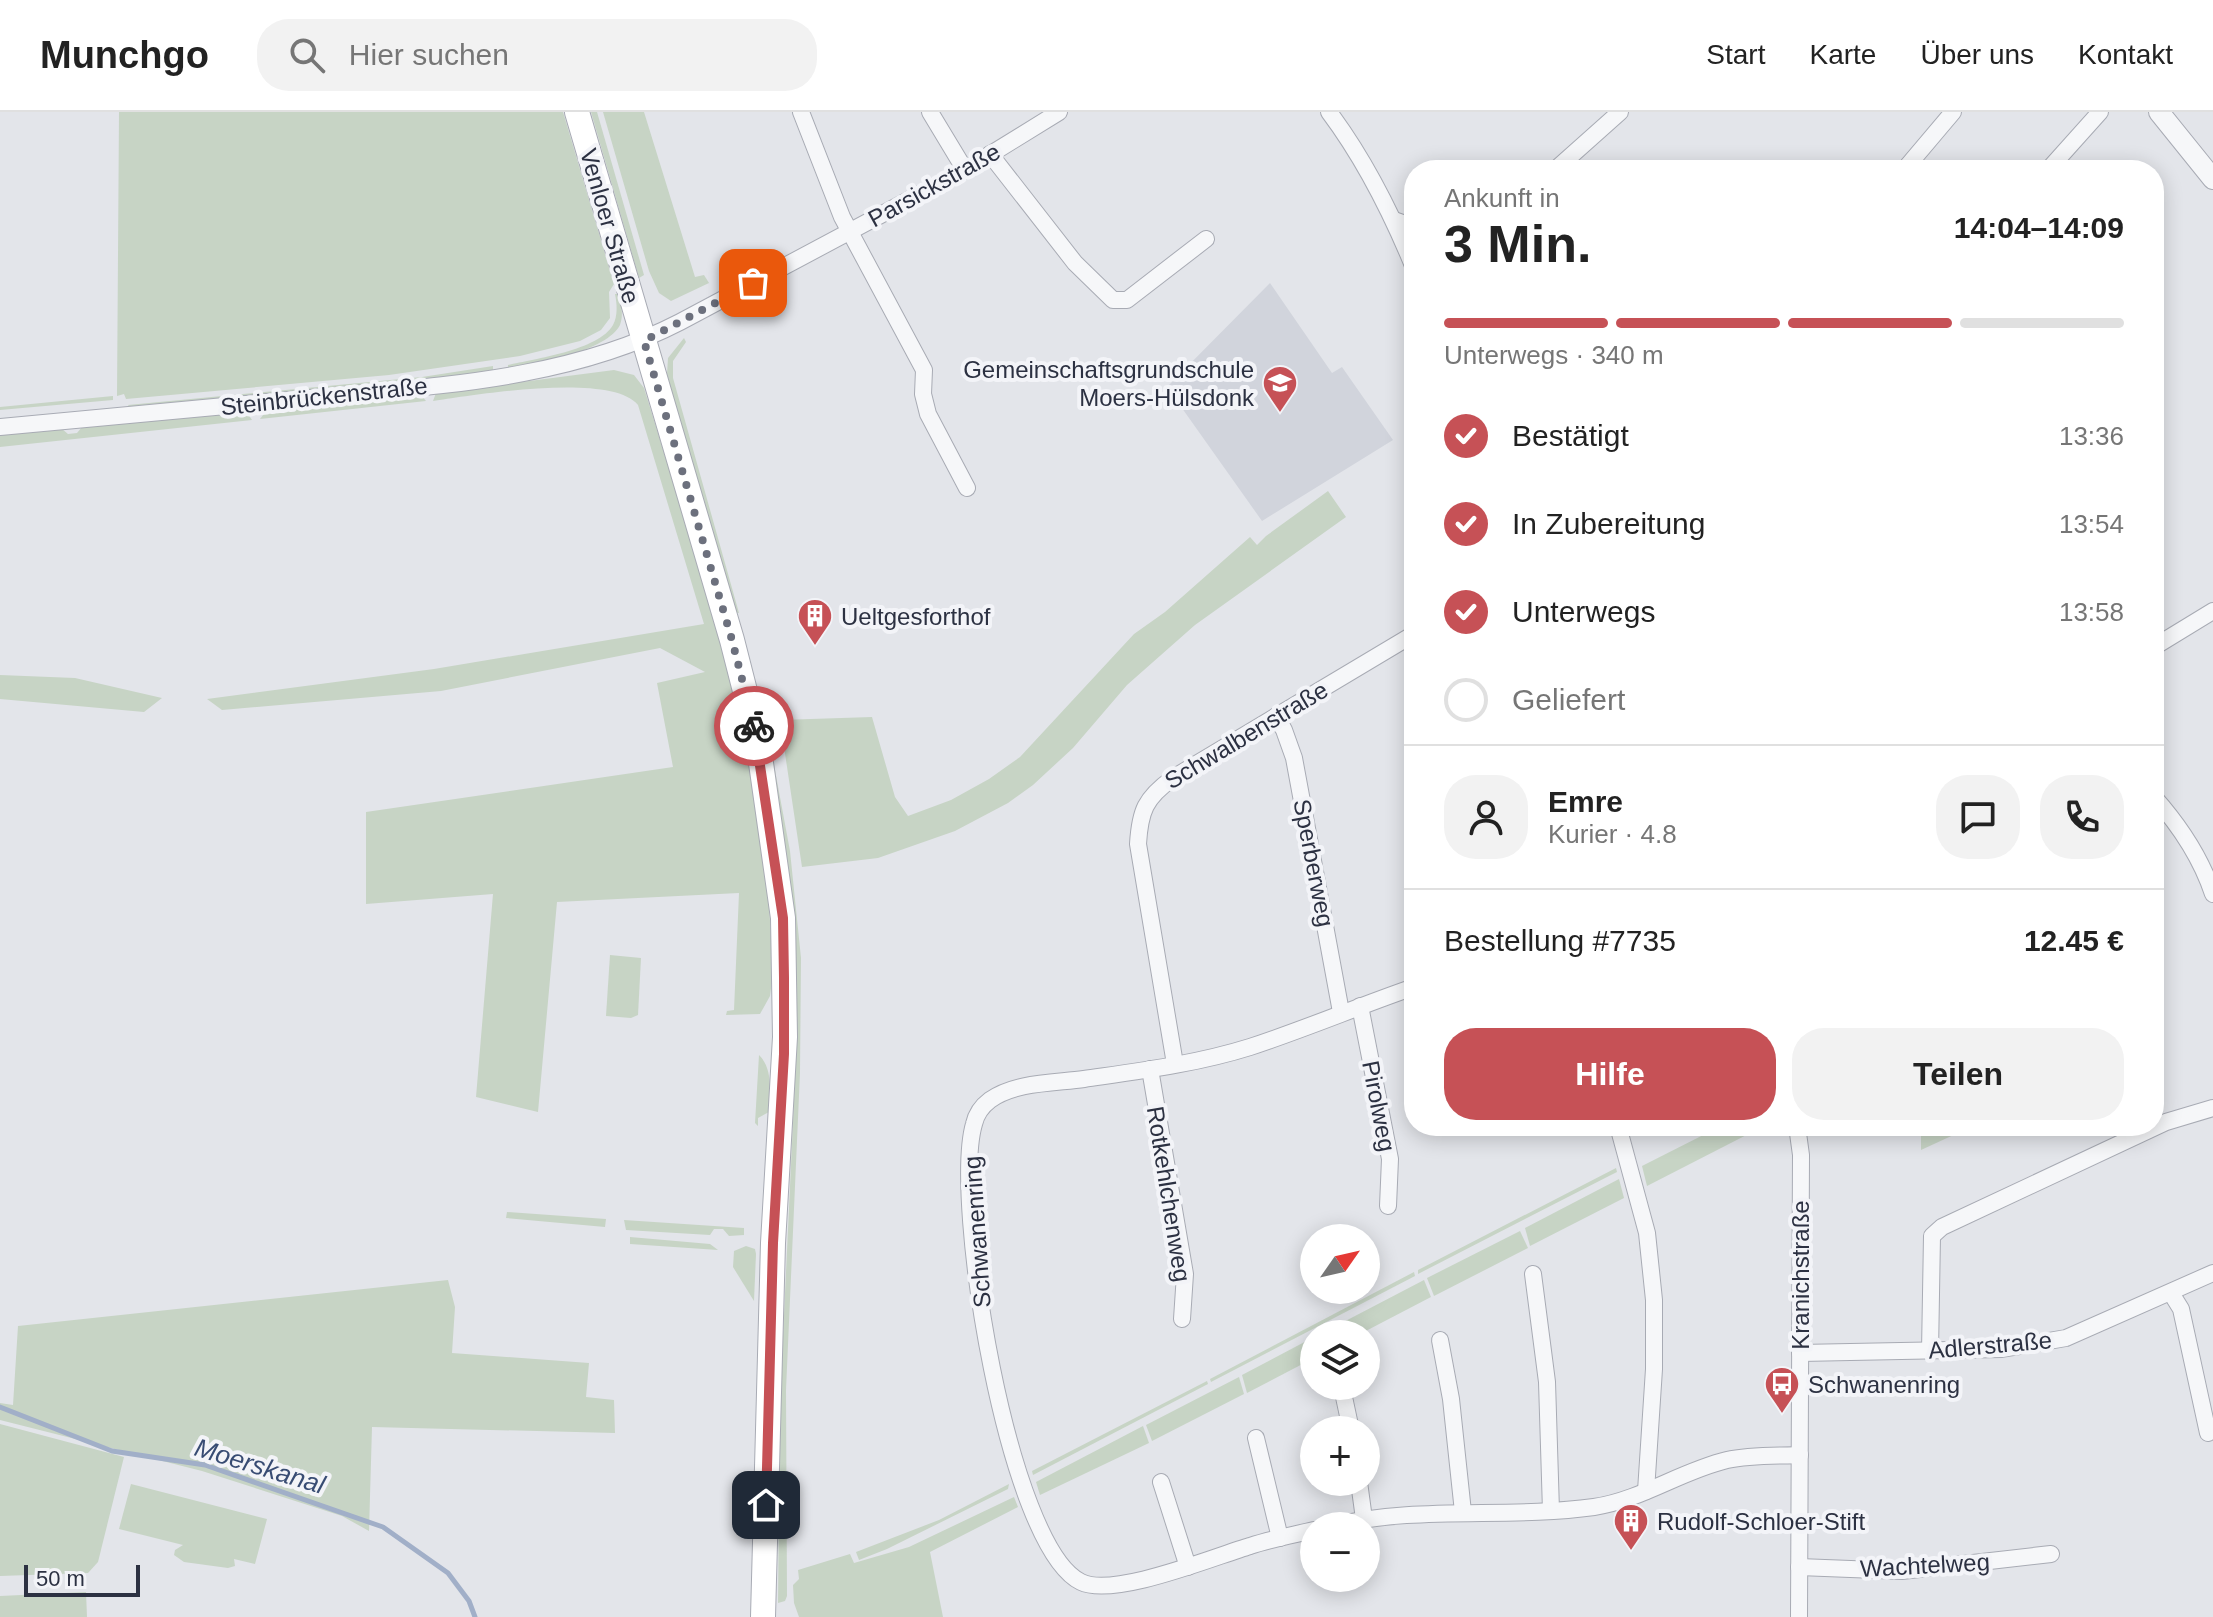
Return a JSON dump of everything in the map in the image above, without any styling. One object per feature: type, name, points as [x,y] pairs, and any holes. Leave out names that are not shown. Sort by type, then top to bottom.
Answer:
[{"type":"main road","name":"Venloer Straße","points":[[577,112],[732,640],[758,742],[783,918],[784,1054],[773,1243],[765,1614]]},
{"type":"street","name":"Parsickstraße","points":[[801,112],[850,231],[924,370],[923,394],[928,414],[967,488]]},
{"type":"street","points":[[930,112],[965,170]]},
{"type":"street","name":"Parsickstraße","points":[[644,341],[965,170],[1059,112]]},
{"type":"street","points":[[1566,160],[1620,112]]},
{"type":"street","points":[[1912,160],[1953,112]]},
{"type":"street","points":[[2057,160],[2100,112]]},
{"type":"street","points":[[2159,112],[2213,179]]},
{"type":"street","points":[[1333,114],[1369,170],[1404,244]]},
{"type":"street","points":[[990,154],[1075,263],[1113,300],[1127,300],[1206,239]]},
{"type":"street","points":[[1394,220],[1404,224]]},
{"type":"street","name":"Steinbrückenstraße","points":[[0,427],[408,389],[577,362],[644,341]]},
{"type":"street","points":[[2164,641],[2213,611]]},
{"type":"street","name":"Schwalbenstraße","points":[[1175,1064],[1138,844],[1139,821],[1145,804],[1156,789],[1404,640]]},
{"type":"street","name":"Sperberweg","points":[[1276,716],[1294,758],[1341,1012]]},
{"type":"street","points":[[2164,809],[2210,872],[2213,894]]},
{"type":"street","name":"Schwanenring","points":[[1300,1533],[1188,1567],[1106,1587],[1080,1582],[1050,1552],[1022,1485],[1004,1430],[992,1378],[970,1197],[973,1125],[978,1112],[991,1100],[1012,1090],[1150,1069],[1248,1048],[1404,991]]},
{"type":"street","name":"Pirolweg","points":[[1360,1006],[1390,1159],[1388,1206]]},
{"type":"street","name":"Rotkehlchenweg","points":[[1150,1069],[1185,1274],[1182,1319]]},
{"type":"street","points":[[2164,1123],[2213,1108]]},
{"type":"street","points":[[1621,1136],[1647,1233],[1654,1300],[1654,1369],[1646,1491]]},
{"type":"street","name":"Kranichstraße","points":[[1798,1136],[1801,1155],[1799,1617]]},
{"type":"street","points":[[1930,1352],[1932,1236],[1942,1227],[2136,1136]]},
{"type":"street","name":"Adlerstraße","points":[[1800,1353],[2002,1349],[2066,1338],[2213,1273]]},
{"type":"street","points":[[1533,1274],[1547,1382],[1551,1511]]},
{"type":"street","points":[[2171,1293],[2181,1309],[2208,1433]]},
{"type":"street","points":[[1440,1340],[1451,1399],[1463,1512]]},
{"type":"street","points":[[1256,1438],[1280,1538]]},
{"type":"street","points":[[1380,1518],[1596,1507],[1725,1460],[1800,1455]]},
{"type":"street","points":[[1161,1482],[1188,1567]]},
{"type":"street","name":"Wachtelweg","points":[[1799,1567],[1902,1571],[2051,1554]]},
{"type":"shaded area","name":"Gemeinschaftsgrundschule Moers-Hülsdonk","points":[[1270,283],[1332,373],[1342,367],[1393,440],[1262,521],[1167,387]]},
{"type":"green space","points":[[119,112],[563,112],[614,284],[609,292],[610,318],[601,330],[580,341],[520,356],[389,375],[126,399],[124,394],[117,396]]},
{"type":"green space","points":[[591,112],[597,112],[644,275],[639,278]]},
{"type":"green space","points":[[603,112],[644,112],[695,277],[704,275],[709,283],[671,301],[659,293],[649,271]]},
{"type":"green space","points":[[615,294],[618,294],[622,313],[620,325],[613,334],[569,355],[508,367],[580,347],[606,334],[616,318]]},
{"type":"green space","points":[[684,338],[686,342],[673,361],[673,378],[739,613],[733,612],[667,374],[668,358]]},
{"type":"green space","points":[[493,366],[493,370],[411,382],[130,408],[128,405],[422,377]]},
{"type":"green space","points":[[614,370],[634,375],[644,388],[713,611],[742,719],[754,778],[768,886],[773,973],[770,996],[760,1014],[726,1015],[727,1011],[734,1010],[739,893],[557,902],[538,1112],[476,1097],[493,894],[366,904],[366,812],[673,767],[657,683],[705,672],[660,648],[441,691],[222,710],[207,699],[434,669],[704,624],[638,405],[623,395],[572,388],[541,388],[433,401],[436,393]]},
{"type":"green space","points":[[421,395],[426,401],[260,419],[267,410]]},
{"type":"green space","points":[[113,396],[113,400],[0,410],[0,407]]},
{"type":"green space","points":[[246,411],[252,420],[0,447],[0,435],[62,429],[68,434],[77,433],[82,427]]},
{"type":"green space","points":[[1328,491],[1346,517],[1195,625],[1127,685],[1073,748],[1033,785],[1008,803],[955,831],[878,858],[802,867],[780,720],[872,717],[895,797],[908,816],[951,800],[1020,757],[1134,634],[1165,612],[1250,537],[1257,545]]},
{"type":"green space","points":[[0,675],[75,678],[162,698],[144,712],[0,699]]},
{"type":"green space","points":[[762,700],[790,851],[801,958],[800,1073],[786,1390],[787,1596],[785,1601],[778,1603],[780,1401],[795,1079],[796,967],[758,704]]},
{"type":"green space","points":[[610,955],[641,958],[638,1015],[631,1018],[606,1016]]},
{"type":"green space","points":[[759,1055],[767,1067],[770,1089],[769,1112],[758,1118],[758,1126],[755,1123]]},
{"type":"green space","points":[[1701,1136],[1744,1136],[1647,1186],[1642,1166]]},
{"type":"green space","points":[[1921,1136],[1951,1136],[1921,1150]]},
{"type":"green space","points":[[1616,1168],[1617,1172],[1418,1274],[1418,1270]]},
{"type":"green space","points":[[1619,1179],[1624,1198],[1530,1246],[1525,1228]]},
{"type":"green space","points":[[507,1212],[606,1219],[605,1227],[506,1218]]},
{"type":"green space","points":[[624,1220],[744,1228],[744,1235],[729,1236],[723,1229],[714,1229],[710,1235],[626,1230]]},
{"type":"green space","points":[[1520,1231],[1528,1248],[1434,1296],[1427,1278]]},
{"type":"green space","points":[[630,1237],[710,1244],[718,1250],[630,1244]]},
{"type":"green space","points":[[746,1246],[755,1249],[756,1254],[754,1301],[733,1267],[734,1251]]},
{"type":"green space","points":[[1414,1272],[1415,1276],[1380,1294],[1380,1290]]},
{"type":"green space","points":[[448,1280],[455,1307],[452,1353],[589,1363],[586,1397],[614,1400],[615,1433],[372,1427],[369,1531],[342,1516],[202,1471],[0,1420],[0,1403],[13,1405],[18,1326]]},
{"type":"green space","points":[[1424,1280],[1431,1297],[1380,1324],[1380,1320],[1347,1320]]},
{"type":"green space","points":[[1353,1304],[1361,1304],[1330,1320],[1322,1320]]},
{"type":"green space","points":[[1300,1332],[1300,1336],[1211,1382],[1210,1379]]},
{"type":"green space","points":[[1300,1344],[1300,1365],[1247,1393],[1242,1375]]},
{"type":"green space","points":[[1239,1377],[1244,1394],[1152,1441],[1146,1425]]},
{"type":"green space","points":[[1207,1381],[1208,1384],[1033,1475],[1032,1471]]},
{"type":"green space","points":[[0,1424],[124,1457],[98,1562],[88,1573],[0,1576]]},
{"type":"green space","points":[[1143,1426],[1149,1443],[1040,1495],[1036,1482]]},
{"type":"green space","points":[[131,1484],[267,1519],[255,1564],[234,1559],[235,1566],[228,1568],[184,1562],[174,1555],[175,1550],[183,1545],[119,1529]]},
{"type":"green space","points":[[1009,1484],[1008,1489],[859,1560],[856,1552],[939,1520]]},
{"type":"green space","points":[[1014,1497],[1018,1507],[930,1552],[943,1617],[799,1617],[793,1585],[799,1579],[798,1570],[850,1554],[854,1563],[909,1547]]},
{"type":"green space","points":[[86,1592],[87,1617],[0,1617],[0,1596]]},
{"type":"waterway","name":"Moerskanal","points":[[0,1407],[112,1451],[205,1465],[383,1527],[448,1573],[469,1601],[475,1617]]},
{"type":"way so far","points":[[753,283],[644,341],[732,640],[754,726]]},
{"type":"place","name":"Gemeinschaftsgrundschule Moers-Hülsdonk","points":[[1280,414]]},
{"type":"place","name":"Ueltgesforthof","points":[[815,647]]},
{"type":"place","name":"Schwanenring","points":[[1782,1415]]},
{"type":"place","name":"Rudolf-Schloer-Stift","points":[[1631,1552]]},
{"type":"route","points":[[754,726],[783,918],[784,978],[784,1054],[775,1185],[766,1505]]}]
